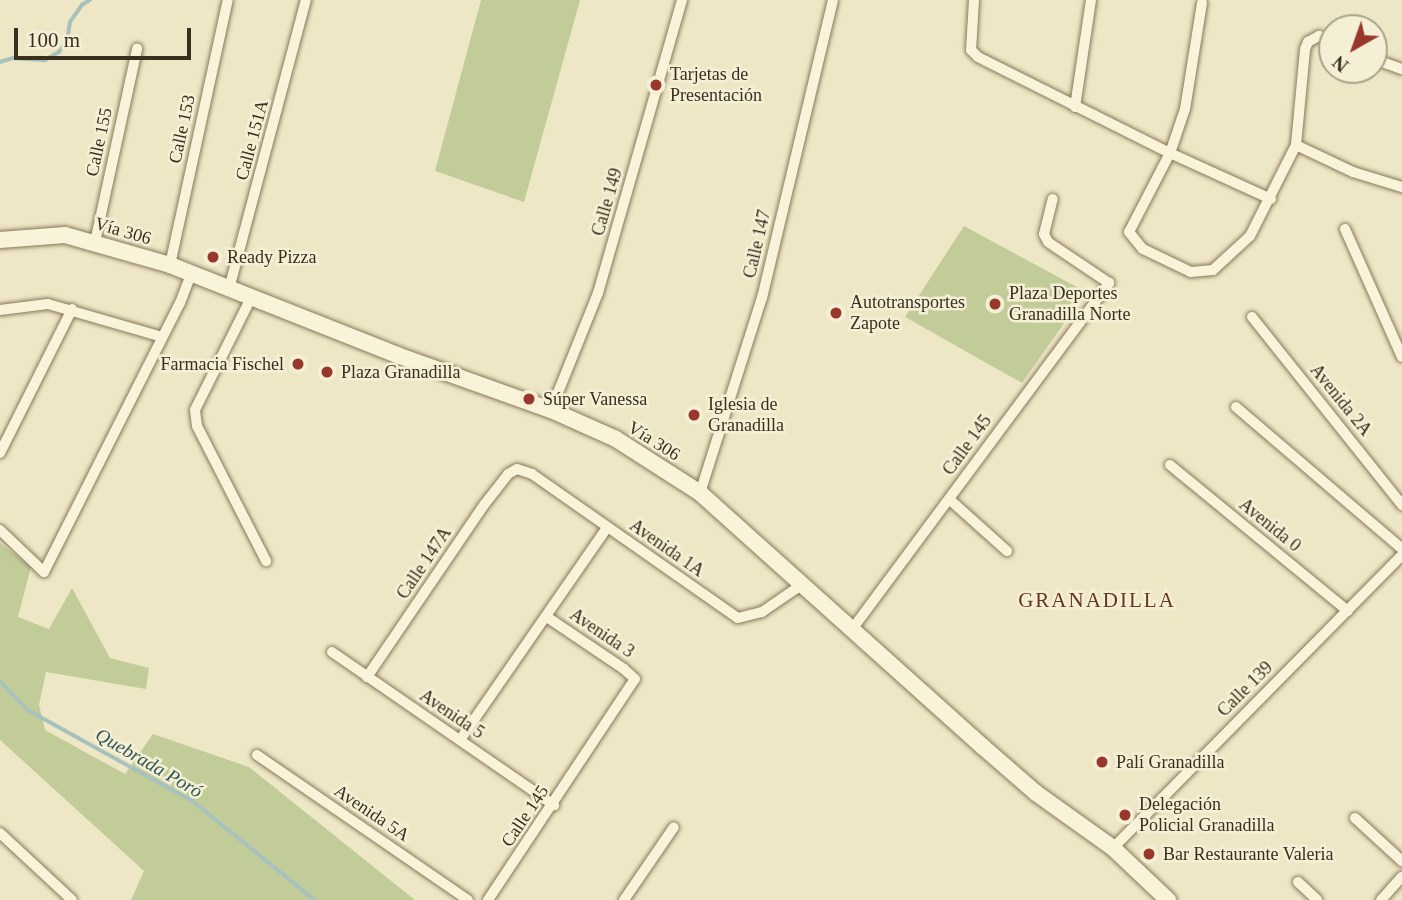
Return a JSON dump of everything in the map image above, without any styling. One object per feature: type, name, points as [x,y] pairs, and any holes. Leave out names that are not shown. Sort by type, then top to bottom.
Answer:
[{"type":"street","name":"Calle 153","points":[[170,265],[228,0]]},
{"type":"street","name":"Calle 151A","points":[[229,289],[306,0]]},
{"type":"street","name":"Calle 149","points":[[551,410],[598,293],[682,0]]},
{"type":"street","name":"Calle 147","points":[[700,493],[762,299],[833,0]]},
{"type":"street","points":[[974,0],[971,46],[973,53],[1075,107],[1271,199]]},
{"type":"street","points":[[1075,107],[1091,0]]},
{"type":"street","points":[[1202,3],[1185,109],[1170,153],[1129,232],[1143,249],[1191,272],[1213,270],[1235,251],[1250,236],[1271,199],[1296,145],[1305,49],[1308,42],[1318,37]]},
{"type":"street","name":"Calle 155","points":[[95,242],[137,49]]},
{"type":"street","points":[[1296,145],[1365,177],[1402,187]]},
{"type":"street","name":"Calle 145","points":[[853,628],[1110,283],[1048,242],[1044,234],[1053,199]]},
{"type":"street","points":[[1345,229],[1402,358]]},
{"type":"street","name":"Vía 306","points":[[0,240],[65,235],[170,265],[551,410],[616,439],[700,493],[804,583],[945,714],[1018,777],[1113,848],[1168,900]]},
{"type":"street","points":[[0,530],[44,572],[191,275]]},
{"type":"street","points":[[251,298],[195,410],[197,426],[266,561]]},
{"type":"street","points":[[0,310],[37,303],[72,309],[162,337]]},
{"type":"street","points":[[1,450],[72,309]]},
{"type":"street","name":"Avenida 2A","points":[[1252,317],[1402,505]]},
{"type":"street","points":[[1236,407],[1402,549]]},
{"type":"street","name":"Avenida 0","points":[[1170,465],[1348,611]]},
{"type":"street","name":"Avenida 1A","points":[[513,470],[526,470],[738,618],[762,612],[804,583]]},
{"type":"street","name":"Calle 147A","points":[[367,677],[484,505],[513,470]]},
{"type":"street","points":[[949,499],[1007,551]]},
{"type":"street","points":[[460,740],[607,528]]},
{"type":"street","name":"Calle 139","points":[[1113,848],[1402,555]]},
{"type":"street","name":"Avenida 3","points":[[547,617],[635,680]]},
{"type":"street","name":"Avenida 5","points":[[332,652],[554,805]]},
{"type":"street","name":"Calle 145","points":[[488,900],[635,680]]},
{"type":"street","name":"Avenida 5A","points":[[257,755],[468,900]]},
{"type":"street","points":[[1355,818],[1402,860]]},
{"type":"street","points":[[624,900],[674,827]]},
{"type":"street","points":[[0,833],[72,900]]},
{"type":"street","points":[[1381,900],[1402,877]]},
{"type":"street","points":[[1298,882],[1317,900]]},
{"type":"green space","points":[[481,0],[580,0],[524,202],[435,171]]},
{"type":"green space","name":"Plaza Deportes Granadilla Norte","points":[[964,226],[1086,292],[1022,383],[905,317]]},
{"type":"green space","points":[[0,543],[31,567],[18,617],[49,629],[72,588],[110,658],[149,668],[146,689],[46,672],[39,705],[45,730],[125,774],[153,734],[249,767],[415,900],[131,900],[144,871],[0,740]]},
{"type":"waterway","points":[[0,62],[13,58],[45,60],[59,52],[67,41],[70,22],[82,5],[90,0]]},
{"type":"waterway","name":"Quebrada Poró","points":[[0,681],[28,710],[194,802],[315,900]]},
{"type":"place","name":"Tarjetas de Presentación","points":[[656,85]]},
{"type":"place","name":"Ready Pizza","points":[[213,257]]},
{"type":"place","name":"Plaza Deportes Granadilla Norte","points":[[995,304]]},
{"type":"place","name":"Autotransportes Zapote","points":[[836,313]]},
{"type":"place","name":"Farmacia Fischel","points":[[298,364]]},
{"type":"place","name":"Plaza Granadilla","points":[[327,372]]},
{"type":"place","name":"Súper Vanessa","points":[[529,399]]},
{"type":"place","name":"Iglesia de Granadilla","points":[[694,415]]},
{"type":"place","name":"Palí Granadilla","points":[[1102,762]]},
{"type":"place","name":"Delegación Policial Granadilla","points":[[1125,815]]},
{"type":"place","name":"Bar Restaurante Valeria","points":[[1149,854]]},
{"type":"district","name":"GRANADILLA","points":[[1097,600]]}]
